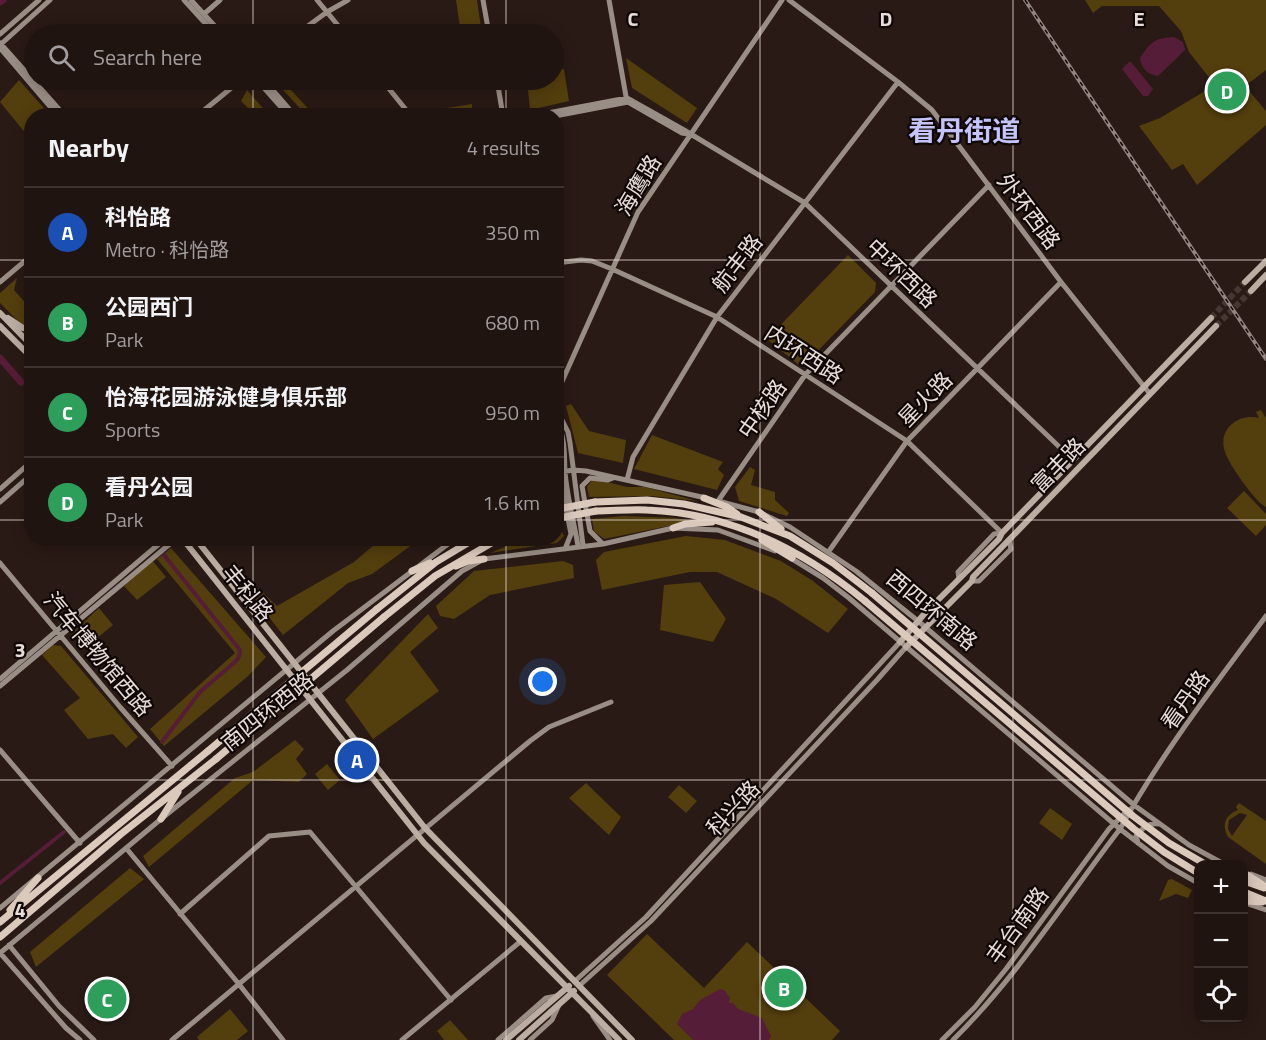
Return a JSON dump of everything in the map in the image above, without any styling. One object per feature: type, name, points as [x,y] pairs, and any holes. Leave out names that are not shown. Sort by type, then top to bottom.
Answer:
[{"type":"highway","points":[[704,498],[727,507],[741,517]]},
{"type":"highway","name":"西四环南路","points":[[564,508],[595,502],[647,500],[684,504],[741,517],[790,536],[833,563],[872,593],[1133,816],[1169,843],[1198,860]]},
{"type":"highway","name":"西四环南路","points":[[564,518],[596,512],[647,510],[721,521],[789,548],[866,601],[1134,830],[1194,870]]},
{"type":"highway","points":[[759,512],[790,536]]},
{"type":"highway","points":[[673,528],[685,524],[721,521]]},
{"type":"highway","points":[[742,528],[792,558]]},
{"type":"highway","points":[[0,922],[377,609],[444,557],[463,546]]},
{"type":"highway","points":[[0,937],[384,617],[435,576],[486,546]]},
{"type":"highway","points":[[412,570],[444,557]]},
{"type":"highway","points":[[435,576],[468,561],[484,559]]},
{"type":"highway","points":[[161,819],[180,787]]},
{"type":"highway","points":[[1248,875],[1266,888]]},
{"type":"highway","points":[[0,922],[38,878]]},
{"type":"highway","points":[[1248,882],[1266,888]]},
{"type":"highway","points":[[1248,894],[1266,902]]},
{"type":"highway","points":[[1248,902],[1266,902]]},
{"type":"main road","points":[[1245,282],[1266,261]]},
{"type":"main road","points":[[1251,291],[1266,275]]},
{"type":"main road","points":[[0,313],[23,328]]},
{"type":"main road","points":[[0,313],[24,338]]},
{"type":"main road","name":"富丰路","points":[[903,644],[918,621],[1211,318]]},
{"type":"main road","points":[[0,326],[24,350]]},
{"type":"main road","name":"富丰路","points":[[903,644],[926,628],[1216,326]]},
{"type":"main road","name":"丰科路","points":[[188,546],[417,835],[619,1040]]},
{"type":"main road","name":"丰科路","points":[[201,546],[425,828],[632,1040]]},
{"type":"main road","points":[[519,1040],[560,1004],[577,984]]},
{"type":"main road","points":[[506,1040],[557,996],[570,990]]},
{"type":"street","points":[[0,34],[39,0]]},
{"type":"street","points":[[0,45],[50,0]]},
{"type":"street","points":[[184,0],[206,24]]},
{"type":"street","points":[[191,0],[213,24]]},
{"type":"street","points":[[204,14],[220,0]]},
{"type":"street","points":[[317,0],[337,24]]},
{"type":"street","points":[[311,24],[348,0]]},
{"type":"street","points":[[483,0],[487,24]]},
{"type":"street","points":[[609,0],[627,100]]},
{"type":"street","name":"海鹰路","points":[[564,377],[638,213],[782,0]]},
{"type":"street","name":"外环西路","points":[[789,0],[932,110],[1061,282],[1150,394]]},
{"type":"street","points":[[0,45],[24,74]]},
{"type":"street","points":[[0,45],[24,71]]},
{"type":"street","name":"航丰路","points":[[627,480],[633,457],[717,317],[898,82]]},
{"type":"street","points":[[37,90],[51,108]]},
{"type":"street","points":[[41,90],[58,108]]},
{"type":"street","points":[[207,108],[229,90]]},
{"type":"street","points":[[265,90],[282,108]]},
{"type":"street","points":[[273,90],[288,108]]},
{"type":"street","points":[[390,90],[405,108]]},
{"type":"street","points":[[499,90],[502,108]]},
{"type":"street","points":[[564,111],[627,100]]},
{"type":"street","points":[[564,114],[627,100]]},
{"type":"street","name":"中环西路","points":[[627,100],[682,133],[690,134],[805,202],[1073,460]]},
{"type":"street","name":"中核路","points":[[718,501],[806,375],[989,185]]},
{"type":"street","name":"内环西路","points":[[564,262],[592,261],[717,317],[907,441],[1002,533]]},
{"type":"street","points":[[0,282],[24,262]]},
{"type":"street","name":"星火路","points":[[829,551],[907,441],[1061,282]]},
{"type":"street","points":[[564,423],[568,432],[581,546]]},
{"type":"street","points":[[564,446],[565,471],[581,546]]},
{"type":"street","points":[[566,456],[582,486],[590,531],[603,543]]},
{"type":"street","points":[[0,489],[24,467]]},
{"type":"street","name":"西四环南路","points":[[565,471],[573,470],[627,480],[718,501],[759,512],[790,527],[829,551],[918,621],[1134,805],[1216,860]]},
{"type":"street","points":[[582,486],[590,478],[608,480],[615,478]]},
{"type":"street","points":[[0,502],[24,481]]},
{"type":"street","points":[[564,498],[571,534],[565,549]]},
{"type":"street","name":"西四环南路","points":[[581,546],[673,528],[718,530],[748,539],[792,558],[823,578],[903,644],[1120,830],[1168,866],[1194,882]]},
{"type":"street","points":[[0,686],[157,546]]},
{"type":"street","points":[[0,679],[167,546]]},
{"type":"street","name":"南四环西路","points":[[0,908],[333,631],[445,546]]},
{"type":"street","name":"南四环西路","points":[[0,953],[161,819],[311,699],[462,571],[484,559],[581,546]]},
{"type":"street","name":"汽车博物馆西路","points":[[0,563],[172,766]]},
{"type":"street","name":"看丹路","points":[[1134,805],[1203,700],[1266,616]]},
{"type":"street","points":[[920,659],[939,639]]},
{"type":"street","name":"科兴路","points":[[577,984],[651,921],[877,680],[903,644]]},
{"type":"street","points":[[172,1040],[521,747],[549,727],[611,702]]},
{"type":"street","points":[[1047,768],[1064,747]]},
{"type":"street","points":[[0,750],[80,843]]},
{"type":"street","name":"丰台南路","points":[[942,1040],[981,999],[1114,824],[1134,805]]},
{"type":"street","name":"丰台南路","points":[[953,1040],[973,1020],[1010,975],[1120,830],[1134,805]]},
{"type":"street","points":[[1140,845],[1136,839],[1142,829],[1149,824],[1160,824]]},
{"type":"street","points":[[180,914],[269,836],[310,832],[451,1000]]},
{"type":"street","points":[[126,848],[283,1040]]},
{"type":"street","points":[[1248,873],[1266,880]]},
{"type":"street","points":[[1248,903],[1266,910]]},
{"type":"street","points":[[402,1040],[521,941]]},
{"type":"street","points":[[9,945],[59,1006],[94,1040]]},
{"type":"street","points":[[0,953],[66,1028],[80,1040]]},
{"type":"street","points":[[498,1040],[546,998],[557,996]]},
{"type":"street","points":[[530,1040],[552,1020],[560,1004]]},
{"type":"street","points":[[591,1012],[610,1040]]},
{"type":"shaded area","points":[[456,0],[477,0],[481,24],[460,24]]},
{"type":"shaded area","points":[[1085,0],[1266,0],[1266,70],[1245,86],[1266,111],[1266,125],[1197,185],[1183,164],[1172,170],[1139,126],[1160,118],[1215,85],[1189,52],[1181,31],[1159,6],[1102,6],[1093,13]]},
{"type":"shaded area","points":[[1174,37],[1183,42],[1185,50],[1158,76],[1148,73],[1143,68],[1140,58],[1157,40]]},
{"type":"shaded area","points":[[626,58],[697,108],[687,123],[632,88]]},
{"type":"shaded area","points":[[1129,62],[1153,89],[1148,96],[1143,96],[1122,69]]},
{"type":"shaded area","points":[[564,69],[569,101],[530,108],[528,90],[564,90]]},
{"type":"shaded area","points":[[19,80],[24,86],[24,90],[28,90],[44,108],[24,108],[24,131],[0,102]]},
{"type":"shaded area","points":[[247,90],[263,108],[248,108],[241,101]]},
{"type":"shaded area","points":[[283,90],[291,90],[308,108],[300,108]]},
{"type":"shaded area","points":[[472,104],[472,108],[447,108]]},
{"type":"shaded area","points":[[848,255],[876,283],[875,292],[806,363],[799,365],[767,339]]},
{"type":"shaded area","points":[[17,278],[14,290],[24,301],[24,327],[0,303],[0,293]]},
{"type":"shaded area","points":[[571,404],[589,431],[626,440],[623,463],[578,453],[566,406]]},
{"type":"shaded area","points":[[1261,410],[1266,418],[1266,507],[1249,491],[1227,457],[1223,444],[1224,436],[1231,424],[1244,418],[1259,418],[1256,412]]},
{"type":"shaded area","points":[[652,435],[723,462],[718,469],[724,475],[717,490],[634,469]]},
{"type":"shaded area","points":[[750,467],[755,470],[751,485],[775,492],[775,500],[789,513],[787,516],[739,501],[735,487]]},
{"type":"shaded area","points":[[595,479],[627,487],[645,487],[697,501],[652,496],[589,497],[587,487]]},
{"type":"shaded area","points":[[1244,491],[1266,514],[1266,525],[1256,536],[1227,508]]},
{"type":"shaded area","points":[[623,516],[675,518],[698,522],[604,539],[594,531],[592,519]]},
{"type":"shaded area","points":[[686,536],[725,540],[781,561],[813,581],[848,609],[828,633],[776,599],[717,572],[690,572],[602,590],[596,560],[604,552]]},
{"type":"shaded area","points":[[373,546],[410,546],[372,574],[348,583],[283,635],[230,567],[257,587],[277,606],[354,562]]},
{"type":"shaded area","points":[[507,546],[537,546],[490,553]]},
{"type":"shaded area","points":[[171,548],[266,657],[247,677],[164,746],[150,729],[235,653],[157,559]]},
{"type":"shaded area","points":[[152,560],[166,577],[137,600],[124,586]]},
{"type":"shaded area","points":[[563,561],[573,565],[574,578],[490,595],[454,619],[440,616],[436,606],[474,571]]},
{"type":"shaded area","points":[[700,582],[726,619],[713,642],[660,630],[664,585]]},
{"type":"shaded area","points":[[99,608],[113,625],[85,648],[71,634]]},
{"type":"shaded area","points":[[428,614],[438,628],[410,652],[439,691],[373,739],[345,700]]},
{"type":"shaded area","points":[[53,645],[61,646],[138,737],[126,748],[113,734],[88,739],[64,710],[80,698],[42,655]]},
{"type":"shaded area","points":[[295,740],[304,749],[296,759],[307,774],[299,782],[253,780],[149,867],[143,856],[235,778],[253,772]]},
{"type":"shaded area","points":[[327,764],[340,780],[328,790],[315,774]]},
{"type":"shaded area","points":[[586,783],[621,817],[609,835],[569,798]]},
{"type":"shaded area","points":[[679,785],[697,801],[686,813],[668,797]]},
{"type":"shaded area","points":[[1239,803],[1266,821],[1266,864],[1228,837],[1225,828],[1226,820],[1230,814],[1238,810],[1236,807]],"holes":[[[1240,813],[1247,815],[1232,836],[1228,829],[1229,820]]]},
{"type":"shaded area","points":[[1050,808],[1072,824],[1062,840],[1039,823]]},
{"type":"shaded area","points":[[130,868],[144,879],[36,967],[30,952]]},
{"type":"shaded area","points":[[1172,879],[1192,890],[1188,898],[1176,894],[1159,901],[1168,880]]},
{"type":"shaded area","points":[[647,934],[704,988],[747,942],[840,1031],[832,1040],[674,1040],[607,975]]},
{"type":"shaded area","points":[[115,981],[127,994],[99,1018],[88,1004]]},
{"type":"shaded area","points":[[720,989],[724,990],[730,998],[729,1003],[762,1018],[771,1036],[769,1040],[693,1040],[677,1024],[682,1014],[693,1009],[700,1000]]},
{"type":"shaded area","points":[[230,1009],[248,1031],[237,1040],[199,1040],[197,1037]]},
{"type":"shaded area","points":[[450,1020],[468,1040],[444,1040],[437,1031]]},
{"type":"waterway","points":[[0,358],[21,382]]},
{"type":"waterway","points":[[162,742],[200,692],[235,662],[240,650],[164,555]]},
{"type":"waterway","points":[[0,883],[64,832]]},
{"type":"tunnel","points":[[1211,318],[1245,282]]},
{"type":"tunnel","points":[[1216,326],[1251,291]]},
{"type":"railway","points":[[1025,0],[1266,359]]},
{"type":"place","name":"看丹公园","points":[[1227,91]]},
{"type":"place","name":"科怡路","points":[[357,760]]},
{"type":"place","name":"公园西门","points":[[784,988]]},
{"type":"place","name":"怡海花园游泳健身俱乐部","points":[[107,999]]},
{"type":"district","name":"看丹街道","points":[[964,131]]}]
